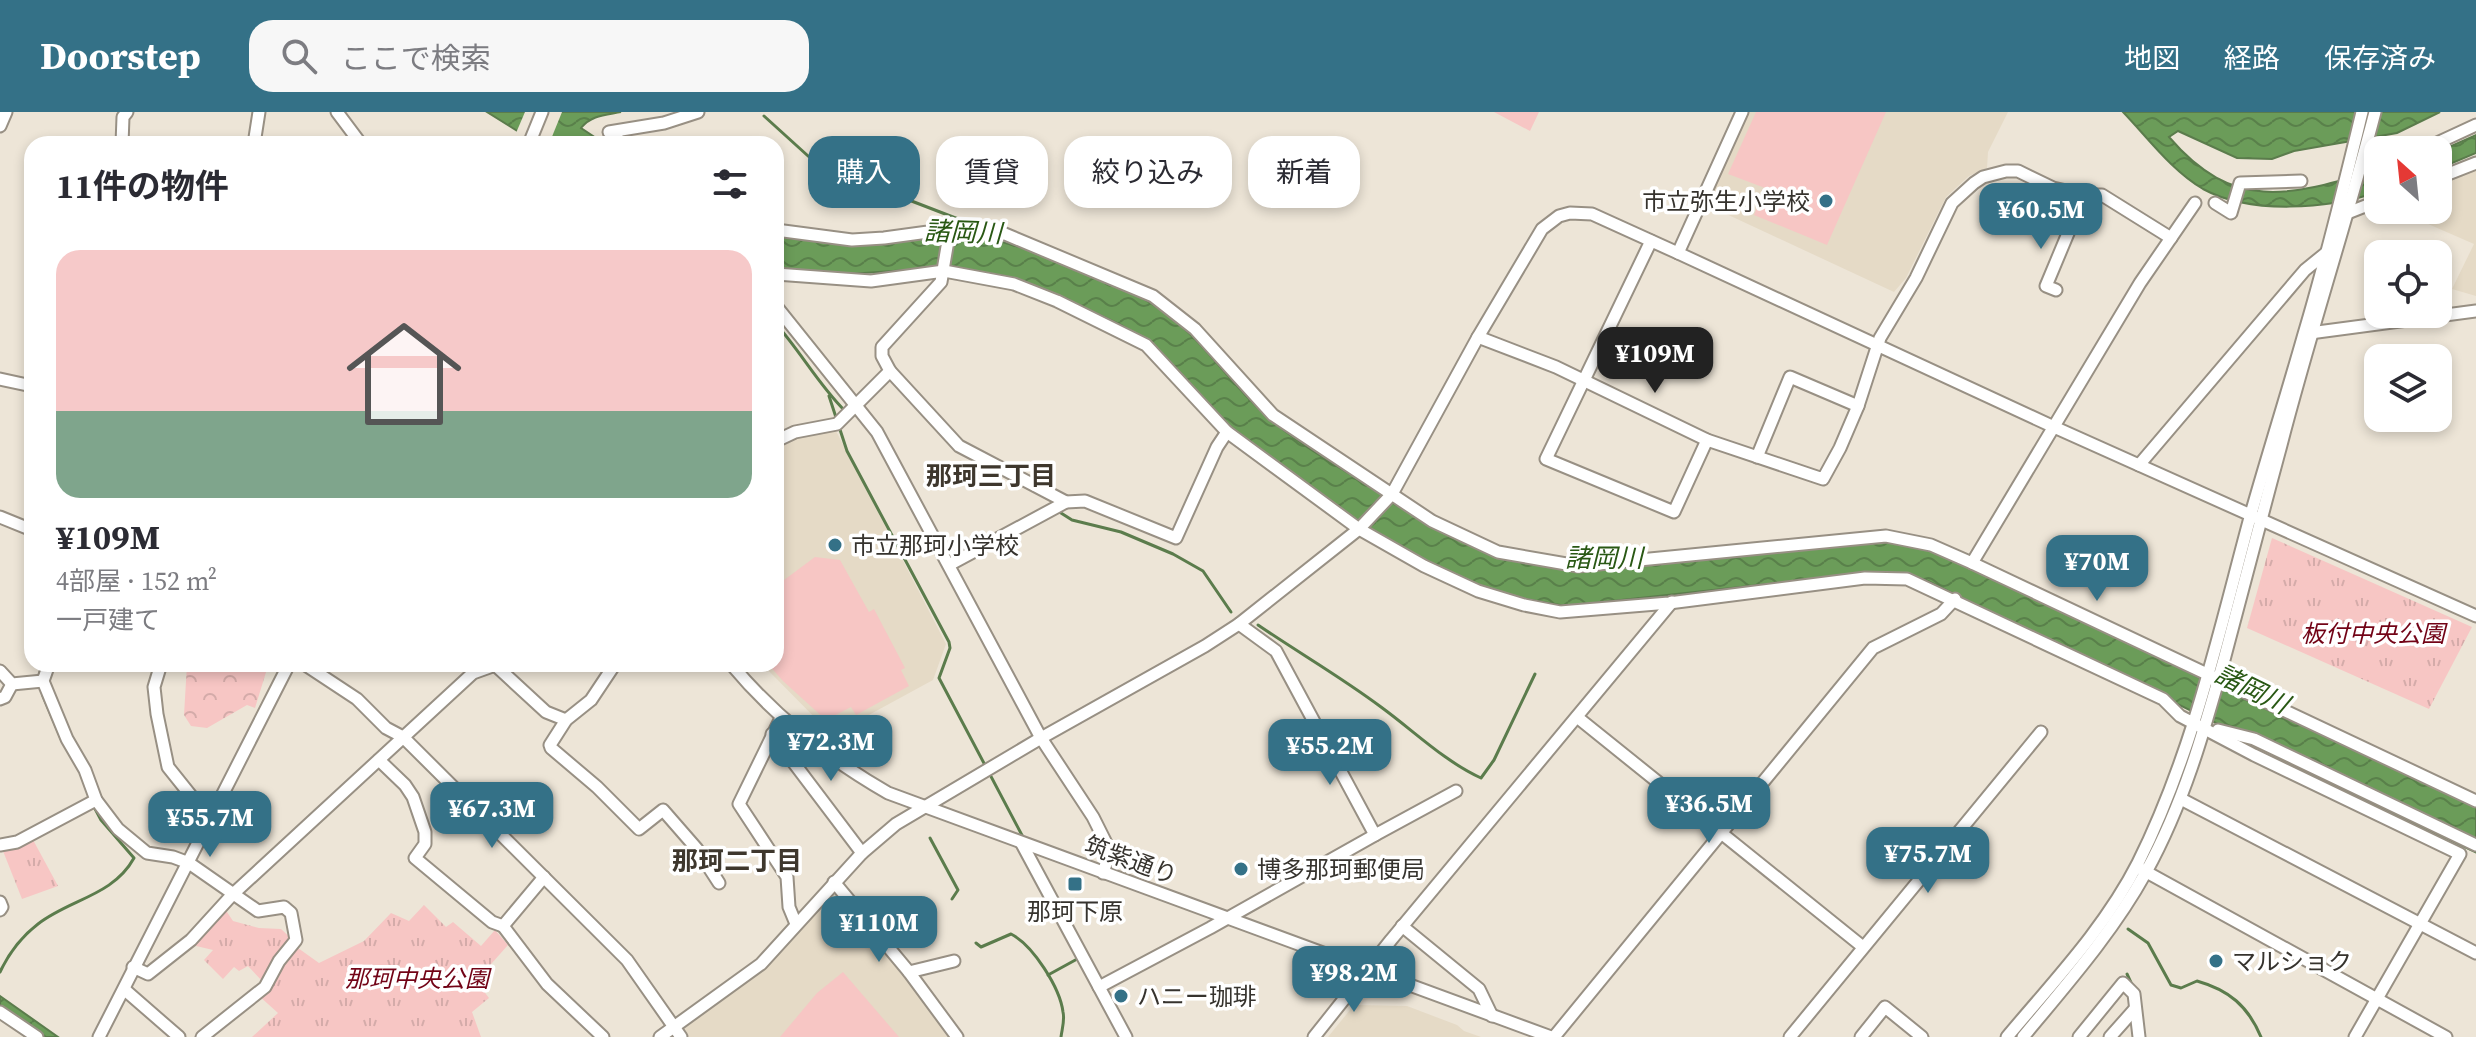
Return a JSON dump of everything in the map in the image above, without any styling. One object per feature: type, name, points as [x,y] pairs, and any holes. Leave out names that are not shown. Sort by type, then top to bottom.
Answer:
[{"type":"street","points":[[0,126],[6,112]]},
{"type":"street","points":[[122,136],[123,117],[127,112]]},
{"type":"street","points":[[255,136],[259,112]]},
{"type":"street","points":[[337,112],[355,136]]},
{"type":"street","points":[[532,136],[542,112]]},
{"type":"street","points":[[614,136],[609,132],[664,123],[698,112]]},
{"type":"street","points":[[1678,253],[1742,112]]},
{"type":"street","points":[[2309,333],[2362,112]]},
{"type":"street","points":[[2023,1037],[2096,949],[2181,799],[2257,517],[2309,333],[2349,213],[2375,112]]},
{"type":"street","points":[[2452,136],[2476,125]]},
{"type":"street","points":[[2452,172],[2476,163]]},
{"type":"street","points":[[1478,337],[1583,380],[1707,440],[1823,479],[1858,406],[1877,346],[1916,278],[1952,203],[1974,183],[1983,177],[2018,171],[2053,188],[2084,195],[2102,195],[2171,238]]},
{"type":"street","points":[[2215,203],[2231,213],[2240,183],[2301,181]]},
{"type":"street","points":[[2056,290],[2046,286],[2084,195]]},
{"type":"street","points":[[1972,563],[2140,283],[2195,203]]},
{"type":"street","points":[[2337,216],[2364,207]]},
{"type":"street","points":[[660,1037],[678,1032],[761,964],[834,882],[896,824],[1205,646],[1239,624],[1359,529],[1392,494],[1478,337],[1542,229],[1559,216],[1570,213],[1592,214],[2054,427],[2476,616]]},
{"type":"street","points":[[784,231],[852,240],[950,229],[1005,234],[1153,296],[1195,329],[1273,415],[1432,521],[1498,552],[1578,566],[1886,536],[1931,545],[2214,681],[2261,698],[2476,801]]},
{"type":"street","points":[[950,229],[941,282],[882,347],[882,356],[890,371],[959,446],[1066,502]]},
{"type":"street","points":[[1651,241],[1546,459],[1674,512],[1707,440]]},
{"type":"street","points":[[2139,465],[2305,270],[2326,253]]},
{"type":"street","points":[[784,275],[871,281],[944,271],[1014,284],[1057,301],[1146,345],[1227,432],[1359,529],[1424,566],[1478,591],[1560,612],[1672,602],[1865,578],[1907,579],[2163,699],[2180,716],[2254,755],[2460,854],[2355,1037]]},
{"type":"street","points":[[2309,333],[2476,311]]},
{"type":"street","points":[[784,316],[877,432],[1041,738],[1093,817],[1110,851],[1103,873]]},
{"type":"street","points":[[784,437],[837,424],[890,371]]},
{"type":"street","points":[[1757,457],[1790,377],[1858,406]]},
{"type":"street","points":[[0,379],[24,384]]},
{"type":"street","points":[[949,565],[1066,502],[1085,501],[1176,538],[1217,447],[1227,432]]},
{"type":"street","points":[[0,517],[24,527]]},
{"type":"street","points":[[1552,1037],[1873,648],[1941,614],[1955,599]]},
{"type":"street","points":[[1314,1037],[1402,926],[1672,602]]},
{"type":"street","points":[[1239,624],[1276,651],[1375,835]]},
{"type":"street","points":[[0,671],[12,684]]},
{"type":"street","points":[[46,672],[43,681],[67,739],[85,770],[96,800],[118,829],[147,853],[189,863],[258,911],[284,907],[291,913],[296,940],[279,961],[265,987],[202,1037]]},
{"type":"street","points":[[159,672],[154,687],[168,767],[200,807],[213,818]]},
{"type":"street","points":[[99,1037],[285,672]]},
{"type":"street","points":[[316,672],[357,699],[386,728],[403,737],[544,877],[627,960],[678,1032]]},
{"type":"street","points":[[133,967],[148,974],[191,940],[232,895],[476,672]]},
{"type":"street","points":[[503,672],[546,712],[566,720]]},
{"type":"street","points":[[610,672],[591,700],[566,720],[551,748],[597,787],[639,829],[663,810],[697,849],[719,883]]},
{"type":"street","name":"筑紫通り","points":[[738,672],[781,718],[843,767],[888,793],[1552,1037]]},
{"type":"street","points":[[12,684],[43,681]]},
{"type":"street","points":[[0,699],[5,697],[12,684]]},
{"type":"street","points":[[1577,717],[1863,947]]},
{"type":"street","points":[[781,718],[739,804],[787,877],[789,907],[796,924]]},
{"type":"street","points":[[2200,725],[2254,739],[2476,845]]},
{"type":"street","points":[[2007,1037],[2086,943],[2141,869],[2200,725]]},
{"type":"street","points":[[1790,1037],[2041,732]]},
{"type":"street","points":[[772,734],[862,853]]},
{"type":"street","points":[[379,760],[413,797],[425,832],[425,844],[415,858],[492,922],[503,926],[547,984],[603,1037]]},
{"type":"street","points":[[1099,987],[1456,791]]},
{"type":"street","points":[[2181,799],[2476,953]]},
{"type":"street","points":[[0,845],[17,842],[96,800]]},
{"type":"street","points":[[1022,844],[1126,1037]]},
{"type":"street","points":[[2141,869],[2446,1037]]},
{"type":"street","points":[[503,926],[544,877]]},
{"type":"street","points":[[834,882],[909,972],[957,1037]]},
{"type":"street","points":[[0,902],[0,910]]},
{"type":"street","points":[[1402,926],[1479,989],[1492,1016]]},
{"type":"street","points":[[909,972],[954,961]]},
{"type":"street","points":[[2079,1037],[2123,983],[2134,994],[2139,1037]]},
{"type":"street","points":[[125,990],[179,1037]]},
{"type":"street","points":[[1861,1037],[1885,1007],[1922,1037]]},
{"type":"street","points":[[2110,1037],[2134,1010]]},
{"type":"street","points":[[0,1012],[37,1037]]},
{"type":"shaded area","name":"市立弥生小学校","points":[[1748,112],[2008,112],[1988,152],[1987,168],[1969,176],[1946,197],[1906,278],[1894,292],[1707,205]]},
{"type":"shaded area","points":[[2476,167],[2476,296],[2452,289],[2474,244],[2428,224],[2452,224],[2452,179]]},
{"type":"shaded area","name":"市立那珂小学校","points":[[835,429],[946,644],[933,680],[832,735],[770,672],[784,672],[785,440]]},
{"type":"shaded area","points":[[834,887],[952,1037],[689,1037],[683,1028],[763,967]]},
{"type":"shaded area","points":[[1354,1005],[1407,1006],[1481,1037],[1328,1037]]},
{"type":"green space","points":[[1494,112],[1539,112],[1530,131]]},
{"type":"green space","points":[[1756,112],[1886,112],[1827,245],[1754,215],[1765,188],[1728,174]]},
{"type":"green space","name":"板付中央公園","points":[[2272,538],[2472,627],[2429,709],[2247,628]]},
{"type":"green space","points":[[815,557],[840,560],[869,612],[874,609],[905,668],[901,670],[909,686],[856,715],[851,707],[826,720],[775,672],[784,672],[784,580]]},
{"type":"green space","points":[[187,672],[266,672],[255,708],[247,705],[207,728],[191,726],[184,715]]},
{"type":"green space","points":[[32,838],[58,886],[22,899],[3,851]]},
{"type":"green space","name":"那珂中央公園","points":[[424,905],[446,927],[453,922],[481,946],[495,930],[508,945],[476,981],[489,998],[472,1012],[481,1037],[252,1037],[278,1013],[258,995],[282,963],[298,948],[319,963],[364,941],[391,913],[409,921]]},
{"type":"green space","points":[[225,909],[233,921],[259,928],[281,929],[294,941],[263,982],[248,966],[239,971],[234,967],[223,979],[204,960],[213,950],[192,945]]},
{"type":"green space","points":[[843,972],[899,1037],[780,1037],[817,993]]},
{"type":"water","points":[[487,112],[621,112],[594,118],[581,128],[593,136],[525,136]]},
{"type":"water","points":[[2123,112],[2440,112],[2397,133],[2364,136],[2364,139],[2294,151],[2272,159],[2237,158],[2178,131],[2169,137],[2193,162],[2217,178],[2241,188],[2266,192],[2291,191],[2364,174],[2364,196],[2358,198],[2290,207],[2244,203],[2203,189],[2171,164]]},
{"type":"water","points":[[2476,135],[2476,153],[2452,163],[2452,146]]},
{"type":"water","points":[[936,233],[973,235],[1024,249],[1128,290],[1180,325],[1268,418],[1294,438],[1437,528],[1483,550],[1509,558],[1568,568],[1857,540],[1910,542],[1970,565],[2227,691],[2476,807],[2476,843],[2226,725],[2220,725],[1926,580],[1871,573],[1566,606],[1503,595],[1466,582],[1371,532],[1230,429],[1148,342],[1121,325],[1065,299],[1004,276],[952,267],[849,274],[784,270],[784,238],[855,245]]},
{"type":"water","points":[[0,996],[58,1037],[46,1037],[0,1005]]},
{"type":"pier","points":[[525,112],[562,112],[552,136],[521,136],[516,133]]},
{"type":"waterway","name":"諸岡川","points":[[764,116],[818,165],[966,222]]},
{"type":"waterway","points":[[784,334],[845,411]]},
{"type":"waterway","points":[[829,396],[847,451],[949,642],[950,648],[939,678],[1024,839]]},
{"type":"waterway","points":[[1061,513],[1072,520],[1121,532],[1173,554],[1203,571],[1231,612]]},
{"type":"waterway","points":[[1258,625],[1366,696],[1454,763],[1481,778],[1494,760],[1535,674]]},
{"type":"waterway","points":[[39,677],[40,672]]},
{"type":"waterway","points":[[43,696],[62,741]]},
{"type":"waterway","points":[[2273,757],[2476,852]]},
{"type":"waterway","points":[[0,972],[7,958],[32,929],[115,881],[134,858],[101,820],[93,805]]},
{"type":"waterway","points":[[930,838],[958,890],[952,899]]},
{"type":"waterway","points":[[2128,929],[2148,943],[2171,985],[2181,988],[2197,981],[2228,994],[2250,1016],[2261,1037]]},
{"type":"waterway","points":[[976,943],[981,947],[1011,934],[1028,947],[1057,991],[1064,1018],[1061,1037]]},
{"type":"waterway","points":[[1048,975],[1079,958]]},
{"type":"waterway","points":[[2127,974],[2133,987]]},
{"type":"place","name":"市立弥生小学校","points":[[1826,201]]},
{"type":"place","name":"市立那珂小学校","points":[[835,545]]},
{"type":"place","name":"博多那珂郵便局","points":[[1241,869]]},
{"type":"place","name":"那珂下原","points":[[1075,884]]},
{"type":"place","name":"マルショク","points":[[2216,961]]},
{"type":"place","name":"ハニー珈琲","points":[[1121,996]]},
{"type":"district","name":"那珂三丁目","points":[[991,476]]},
{"type":"district","name":"那珂二丁目","points":[[737,861]]}]
